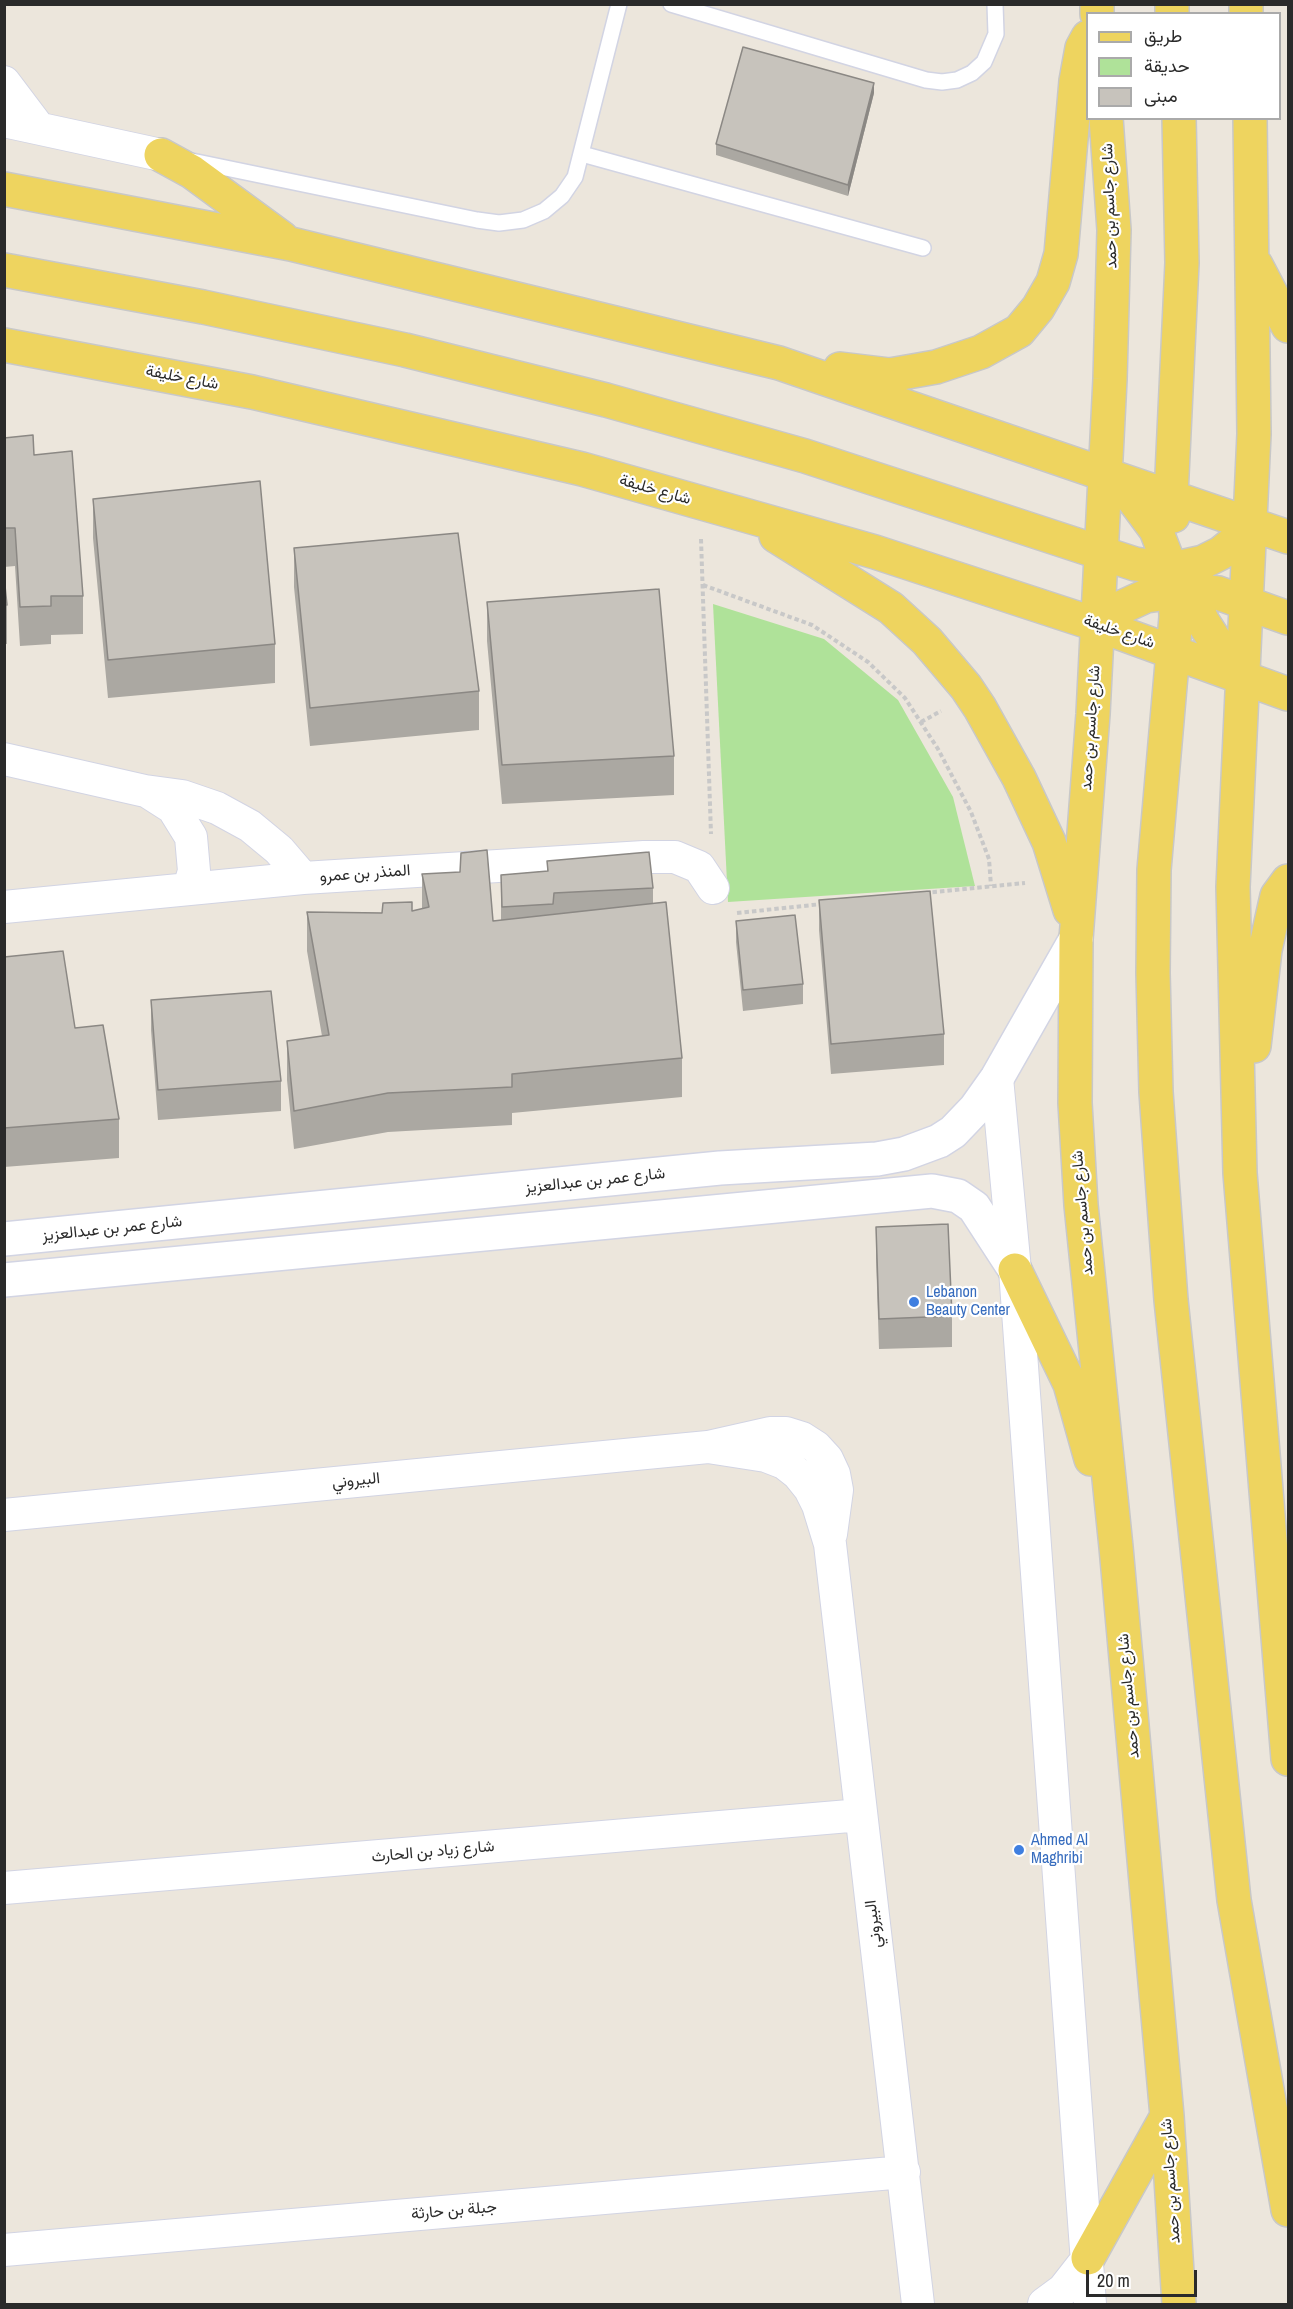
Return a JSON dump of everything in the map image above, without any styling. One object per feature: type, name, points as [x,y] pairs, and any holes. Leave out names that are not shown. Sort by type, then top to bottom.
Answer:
[{"type":"main road","points":[[779,363],[890,375],[936,367],[981,352],[1019,331],[1038,308],[1053,282],[1061,254],[1076,81],[1082,48],[1086,41]]},
{"type":"main road","name":"شارع جاسم بن حمد","points":[[1106,120],[1114,230],[1098,625],[1076,939],[1075,1103],[1081,1205],[1116,1547],[1167,2116],[1179,2304]]},
{"type":"main road","points":[[1179,120],[1182,263],[1171,496],[1179,579],[1154,870],[1155,1056],[1173,1312],[1234,1900],[1288,2210]]},
{"type":"main road","points":[[1250,120],[1254,434],[1233,887],[1240,1173],[1288,1760]]},
{"type":"main road","points":[[161,155],[192,172],[291,244]]},
{"type":"main road","points":[[4,189],[291,244],[779,363],[1288,537]]},
{"type":"main road","points":[[1253,260],[1288,326]]},
{"type":"main road","points":[[4,270],[203,307],[405,350],[606,400],[806,456],[1135,564],[1288,618]]},
{"type":"main road","name":"شارع خليفة","points":[[4,345],[252,392],[406,426],[582,469],[875,552],[1098,625],[1288,694]]},
{"type":"main road","points":[[1105,474],[1133,499],[1156,530],[1179,579],[1209,631],[1243,678]]},
{"type":"main road","points":[[734,511],[822,563],[891,608],[927,641],[980,708],[1019,778],[1049,842],[1062,879],[1076,939]]},
{"type":"main road","points":[[1098,625],[1120,608],[1179,579],[1203,562],[1221,553],[1237,540],[1250,523]]},
{"type":"main road","points":[[1240,1173],[1264,950],[1277,896],[1288,881]]},
{"type":"main road","points":[[1016,1270],[1070,1384],[1116,1547]]},
{"type":"main road","points":[[1088,2258],[1167,2116]]},
{"type":"street","points":[[4,82],[38,127]]},
{"type":"street","points":[[4,121],[161,155]]},
{"type":"street","points":[[4,759],[182,796],[217,808],[250,826],[279,850],[303,878]]},
{"type":"street","points":[[145,790],[173,808],[191,837],[195,854],[189,888]]},
{"type":"street","name":"المنذر بن عمرو","points":[[4,906],[303,878],[675,857],[699,867],[713,888]]},
{"type":"street","name":"شارع عمر بن عبدالعزيز","points":[[20,1238],[720,1168],[886,1157],[923,1148],[953,1132],[965,1120],[997,1077],[1076,939]]},
{"type":"street","points":[[997,1077],[1016,1270],[1090,2304]]},
{"type":"street","points":[[4,1280],[932,1191],[958,1196],[974,1207],[1016,1270]]},
{"type":"street","points":[[20,1238],[39,1277]]},
{"type":"street","name":"البيروني","points":[[4,1515],[708,1447],[766,1456],[784,1463],[798,1474],[810,1489],[818,1505],[830,1544],[918,2304]]},
{"type":"street","name":"شارع زياد بن الحارث","points":[[4,1888],[861,1815]]},
{"type":"street","name":"جبلة بن حارثة","points":[[4,2250],[904,2172]]},
{"type":"street","points":[[1044,2304],[1063,2290],[1088,2258]]},
{"type":"lane","points":[[161,155],[500,223],[523,220],[544,211],[562,196],[575,177],[619,4]]},
{"type":"lane","points":[[671,4],[926,80],[942,82],[957,80],[972,73],[984,62],[996,34],[995,4]]},
{"type":"lane","points":[[582,154],[923,248]]},
{"type":"path","points":[[700,502],[713,888],[722,912],[741,913],[832,903]]},
{"type":"path","points":[[703,585],[812,625],[868,662],[905,698],[938,749],[971,812],[989,859],[992,886]]},
{"type":"path","points":[[923,894],[1062,879]]},
{"type":"green space","points":[[713,604],[824,639],[898,700],[953,797],[975,886],[728,902]]},
{"type":"building","points":[[743,47],[874,83],[848,185],[716,144]]},
{"type":"building","points":[[33,435],[34,455],[72,451],[83,596],[51,596],[51,606],[20,607],[15,528],[4,528],[4,438]]},
{"type":"building","points":[[260,481],[275,644],[108,660],[93,499]]},
{"type":"building","points":[[458,533],[479,691],[310,708],[294,548]]},
{"type":"building","points":[[4,576],[7,605],[4,605]]},
{"type":"building","points":[[659,589],[674,756],[502,765],[487,602]]},
{"type":"building","points":[[487,850],[493,921],[666,902],[682,1058],[512,1074],[512,1087],[388,1093],[294,1111],[287,1041],[329,1035],[307,912],[382,913],[383,903],[412,902],[412,911],[429,907],[422,874],[460,872],[461,853]]},
{"type":"building","points":[[649,852],[653,888],[554,893],[553,904],[502,907],[501,875],[548,871],[547,861]]},
{"type":"building","points":[[930,891],[944,1034],[831,1044],[819,900]]},
{"type":"building","points":[[795,915],[803,984],[743,990],[736,921]]},
{"type":"building","points":[[63,951],[75,1028],[103,1025],[119,1119],[4,1128],[4,957]]},
{"type":"building","points":[[271,991],[281,1081],[158,1090],[151,1000]]},
{"type":"building","name":"Lebanon Beauty Center","points":[[948,1224],[952,1316],[879,1319],[876,1227]]},
{"type":"place","name":"Lebanon Beauty Center","points":[[914,1302]]},
{"type":"place","name":"Ahmed Al Maghribi","points":[[1019,1850]]}]
